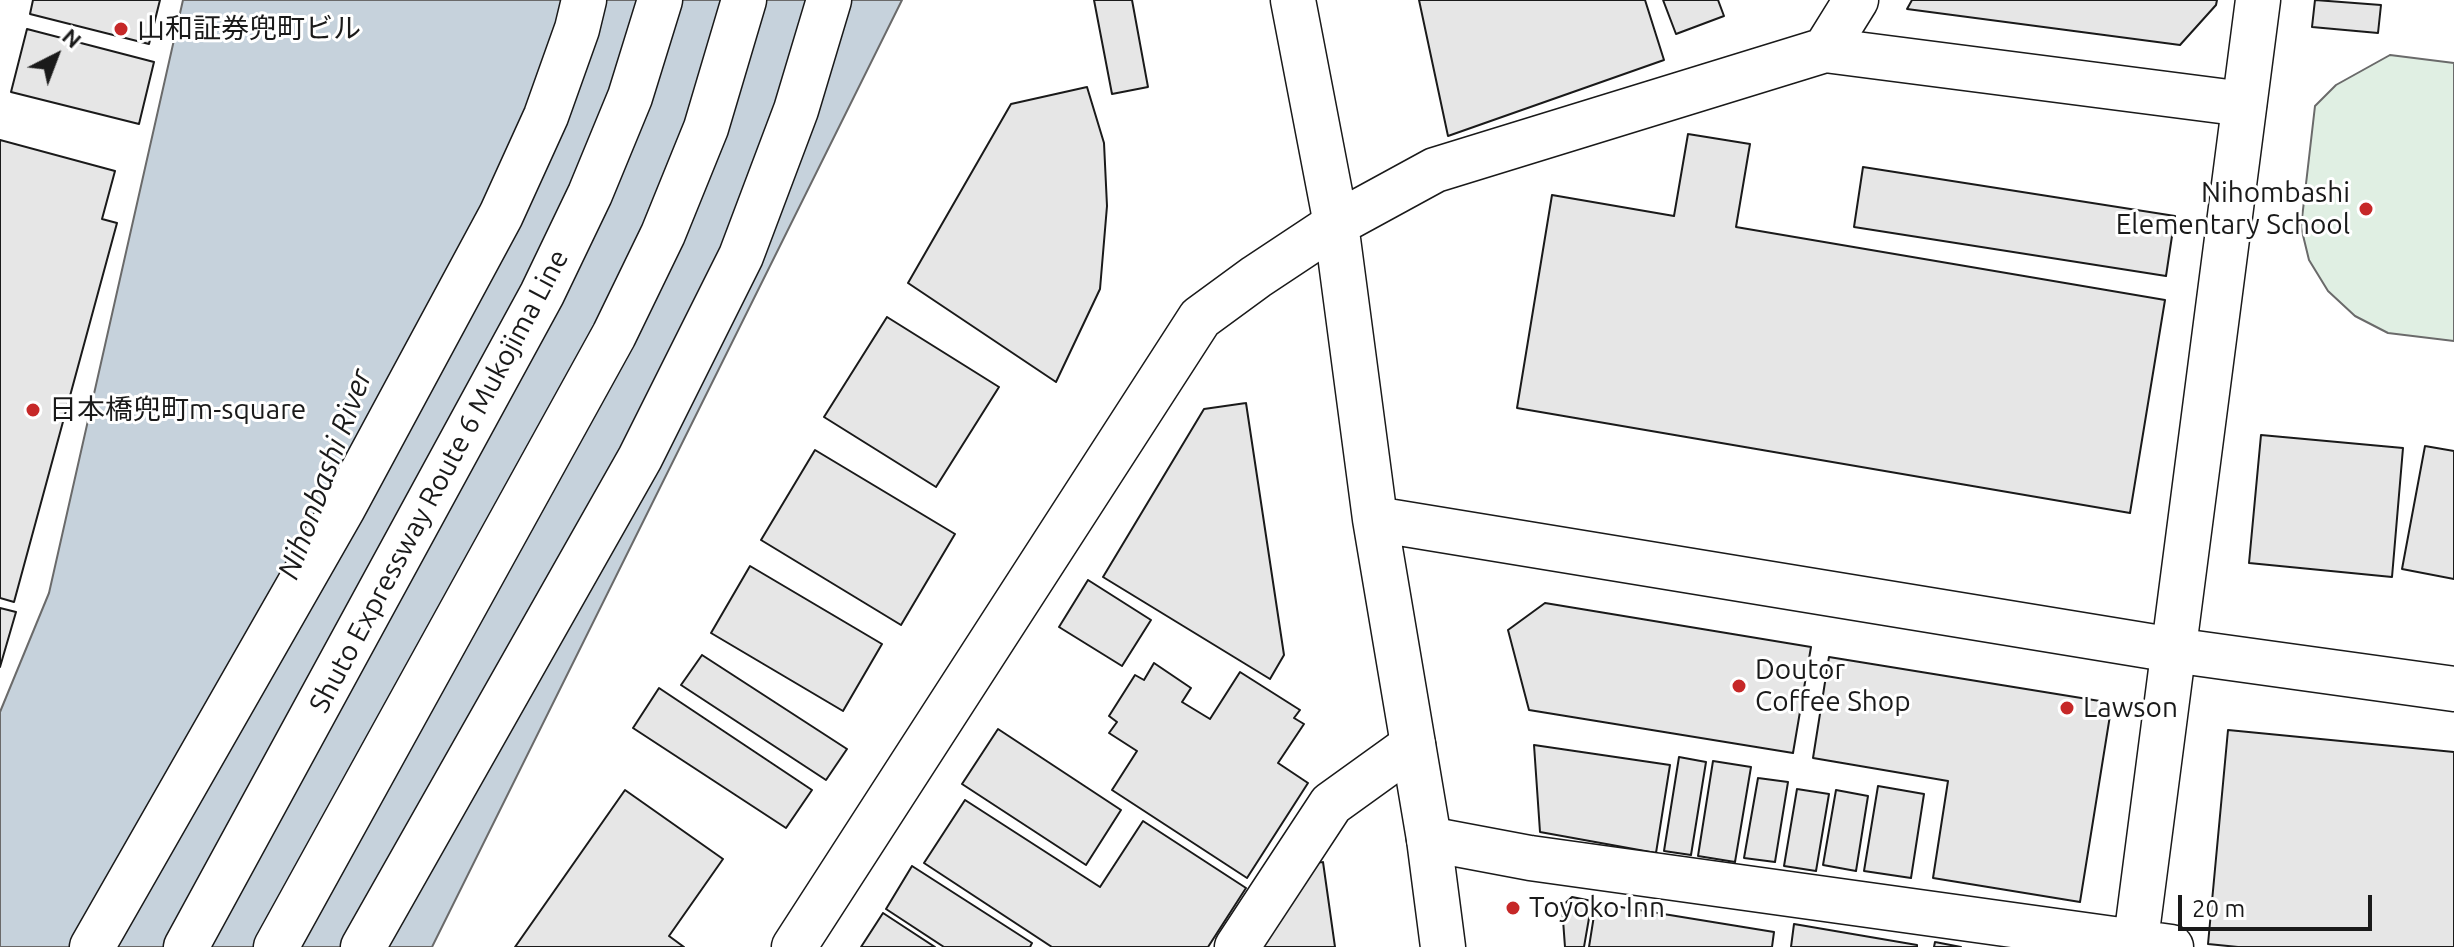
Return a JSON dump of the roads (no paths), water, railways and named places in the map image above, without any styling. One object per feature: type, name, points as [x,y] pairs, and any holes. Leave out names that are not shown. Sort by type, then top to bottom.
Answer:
[{"type":"main road","points":[[92,947],[343,508],[501,215],[546,116],[584,0]]},
{"type":"main road","name":"Shuto Expressway Route 6 Mukojima Line","points":[[186,947],[542,294],[590,194],[624,111],[660,0]]},
{"type":"main road","points":[[276,947],[614,335],[663,234],[706,128],[744,0]]},
{"type":"main road","points":[[363,947],[640,458],[741,256],[796,110],[829,0]]},
{"type":"main road","points":[[1293,0],[1336,224],[1375,519],[1429,839],[1443,947]]},
{"type":"main road","points":[[1825,50],[1856,0]]},
{"type":"main road","points":[[1429,839],[1530,858],[2147,945],[2173,650],[2258,0]]},
{"type":"main road","points":[[794,947],[1200,318],[1336,224],[1435,170],[1825,50],[2244,104]]},
{"type":"main road","points":[[1375,519],[2173,650],[2454,689]]},
{"type":"main road","points":[[1237,947],[1331,804],[1413,745]]},
{"type":"water","name":"Nihonbashi River","points":[[183,0],[902,0],[432,947],[0,947],[0,712],[49,593]]},
{"type":"place","name":"山和証券兜町ビル","points":[[121,29]]},
{"type":"place","name":"Nihombashi Elementary School","points":[[2366,209]]},
{"type":"place","name":"日本橋兜町m-square","points":[[33,410]]},
{"type":"place","name":"Doutor Coffee Shop","points":[[1739,686]]},
{"type":"place","name":"Lawson","points":[[2067,708]]},
{"type":"place","name":"Toyoko Inn","points":[[1513,908]]}]
